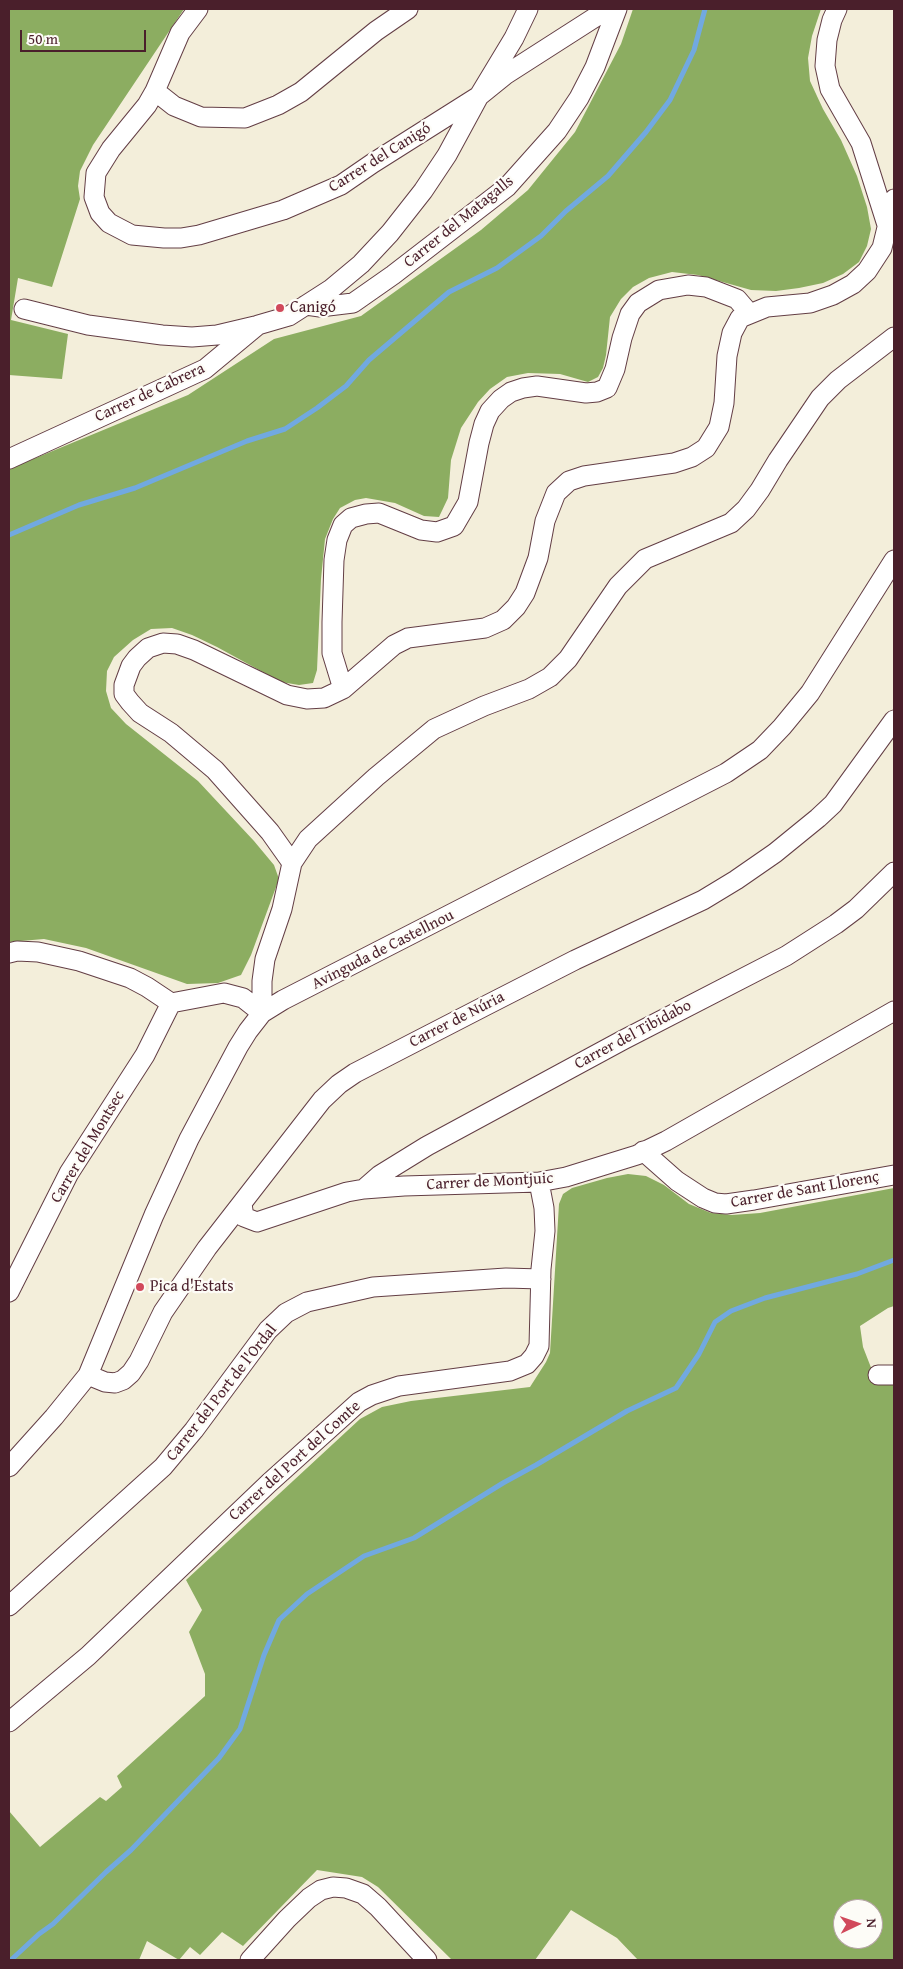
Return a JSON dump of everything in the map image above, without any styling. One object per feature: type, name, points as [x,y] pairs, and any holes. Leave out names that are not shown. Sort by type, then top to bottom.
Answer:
[{"type":"street","points":[[198,9],[180,33],[155,91],[174,106],[201,118],[245,118],[278,105],[301,92],[388,16],[408,9]]},
{"type":"street","name":"Carrer de Cabrera","points":[[9,459],[204,369],[258,325],[289,316],[331,289],[361,264],[390,233],[447,155],[479,96],[514,38],[528,9]]},
{"type":"street","name":"Carrer del Canigó","points":[[155,91],[147,105],[111,149],[96,173],[93,186],[94,197],[100,213],[109,223],[132,235],[181,238],[283,210],[341,185],[479,96],[505,75],[608,9]]},
{"type":"street","name":"Carrer del Matagalls","points":[[306,305],[320,307],[353,303],[393,275],[507,187],[557,131],[579,98],[595,67],[617,9]]},
{"type":"street","points":[[837,9],[827,40],[825,66],[830,89],[860,143],[888,227]]},
{"type":"street","points":[[292,863],[270,832],[215,770],[172,733],[140,713],[124,694],[124,685],[131,666],[137,658],[148,648],[162,643],[177,644],[194,650],[287,695],[307,699],[324,698],[343,689],[394,645],[408,638],[485,628],[502,620],[516,607],[525,594],[538,558],[551,504],[556,493],[569,481],[584,476],[608,471],[674,463],[692,457],[706,448],[719,427],[724,403],[726,356],[732,333],[740,318],[766,307],[810,303],[833,295],[853,284],[867,271],[882,248],[894,199]]},
{"type":"street","points":[[343,689],[332,653],[332,622],[334,560],[343,525],[351,518],[380,513],[421,530],[437,532],[454,526],[468,502],[484,424],[490,411],[500,399],[511,392],[537,386],[586,393],[597,392],[607,388],[615,369],[630,314],[638,303],[659,290],[688,285],[706,287],[737,299],[749,313]]},
{"type":"street","points":[[24,309],[88,325],[162,335],[192,337],[217,335],[258,325]]},
{"type":"street","points":[[262,1013],[262,981],[265,959],[282,908],[292,863],[308,838],[434,729],[484,706],[530,689],[550,677],[568,659],[618,586],[645,559],[731,523],[746,509],[760,490],[820,398],[838,380],[894,337]]},
{"type":"street","name":"Avinguda de Castellnou","points":[[9,1467],[54,1418],[88,1375],[116,1312],[154,1215],[189,1139],[248,1031],[262,1013],[283,1000],[726,773],[760,750],[810,693],[894,560]]},
{"type":"street","name":"Carrer de Núria","points":[[88,1375],[105,1382],[115,1383],[123,1380],[131,1373],[139,1361],[163,1312],[207,1248],[322,1100],[339,1084],[355,1073],[575,960],[703,900],[736,880],[782,848],[833,804],[894,720]]},
{"type":"street","name":"Carrer del Tibidabo","points":[[364,1189],[380,1175],[416,1152],[623,1040],[802,947],[856,909],[894,872]]},
{"type":"street","points":[[9,953],[18,951],[38,952],[79,961],[130,978],[171,1003],[224,993],[243,998],[262,1013]]},
{"type":"street","name":"Carrer del Montsec","points":[[9,1292],[70,1173],[145,1055],[171,1003]]},
{"type":"street","name":"Carrer de Montjuic","points":[[242,1204],[244,1217],[257,1222],[347,1192],[364,1189],[539,1182],[566,1178],[643,1152],[666,1141],[894,1011]]},
{"type":"street","name":"Carrer de Sant Llorenç","points":[[643,1152],[677,1181],[703,1198],[715,1203],[726,1204],[754,1200],[894,1175]]},
{"type":"street","name":"Carrer del Port del Comte","points":[[9,1722],[88,1656],[268,1483],[359,1402],[372,1395],[399,1386],[510,1371],[527,1364],[539,1346],[545,1231],[544,1208],[539,1182]]},
{"type":"street","name":"Carrer del Port de l'Ordal","points":[[9,1606],[163,1466],[194,1430],[268,1330],[286,1314],[307,1302],[373,1287],[506,1278],[541,1279]]},
{"type":"street","points":[[250,1960],[309,1898],[321,1890],[333,1887],[346,1888],[363,1894],[378,1907],[427,1960]]},
{"type":"green space","points":[[9,9],[184,9],[93,145],[80,171],[78,186],[80,199],[52,287],[18,278],[11,320],[68,334],[62,379],[9,375]]},
{"type":"green space","points":[[633,9],[821,9],[812,36],[808,58],[810,81],[823,109],[841,140],[857,176],[867,207],[871,229],[867,246],[859,262],[843,274],[823,283],[776,291],[751,290],[698,275],[672,272],[649,278],[633,287],[621,299],[610,317],[606,355],[603,368],[598,377],[588,382],[560,374],[528,373],[507,377],[490,389],[478,402],[461,428],[451,460],[448,498],[439,517],[424,516],[395,503],[366,498],[355,500],[340,508],[333,519],[325,539],[321,579],[317,670],[313,683],[299,685],[281,682],[217,647],[172,628],[151,629],[133,640],[114,657],[107,671],[106,691],[111,708],[126,724],[198,781],[274,865],[279,879],[251,955],[241,975],[218,983],[187,984],[86,948],[44,939],[9,942],[9,469],[188,395],[274,339],[361,316],[481,230],[528,190],[575,132],[621,44]]},
{"type":"green space","points":[[628,1174],[646,1176],[664,1185],[689,1204],[711,1213],[732,1215],[760,1213],[894,1188],[894,1306],[860,1326],[863,1347],[877,1383],[894,1383],[894,1960],[638,1960],[617,1938],[571,1910],[535,1960],[452,1960],[378,1887],[362,1877],[317,1870],[243,1946],[222,1932],[200,1955],[190,1947],[179,1960],[147,1941],[139,1960],[9,1960],[9,1811],[40,1847],[100,1797],[106,1801],[122,1787],[117,1776],[205,1696],[205,1674],[189,1632],[202,1610],[186,1580],[360,1419],[382,1407],[411,1401],[530,1387],[550,1353],[559,1204],[563,1194],[572,1188]]},
{"type":"waterway","points":[[9,535],[79,505],[135,488],[247,441],[285,429],[317,408],[346,386],[369,360],[449,292],[497,268],[541,236],[566,211],[608,176],[646,132],[670,100],[694,50],[705,9]]},
{"type":"waterway","points":[[11,1960],[39,1934],[53,1924],[131,1850],[219,1758],[240,1729],[264,1655],[279,1620],[307,1594],[364,1556],[414,1538],[503,1483],[627,1411],[676,1388],[699,1354],[715,1322],[731,1311],[765,1298],[857,1274],[894,1260]]},
{"type":"place","name":"Canigó","points":[[280,308]]},
{"type":"place","name":"Pica d'Estats","points":[[140,1287]]}]
